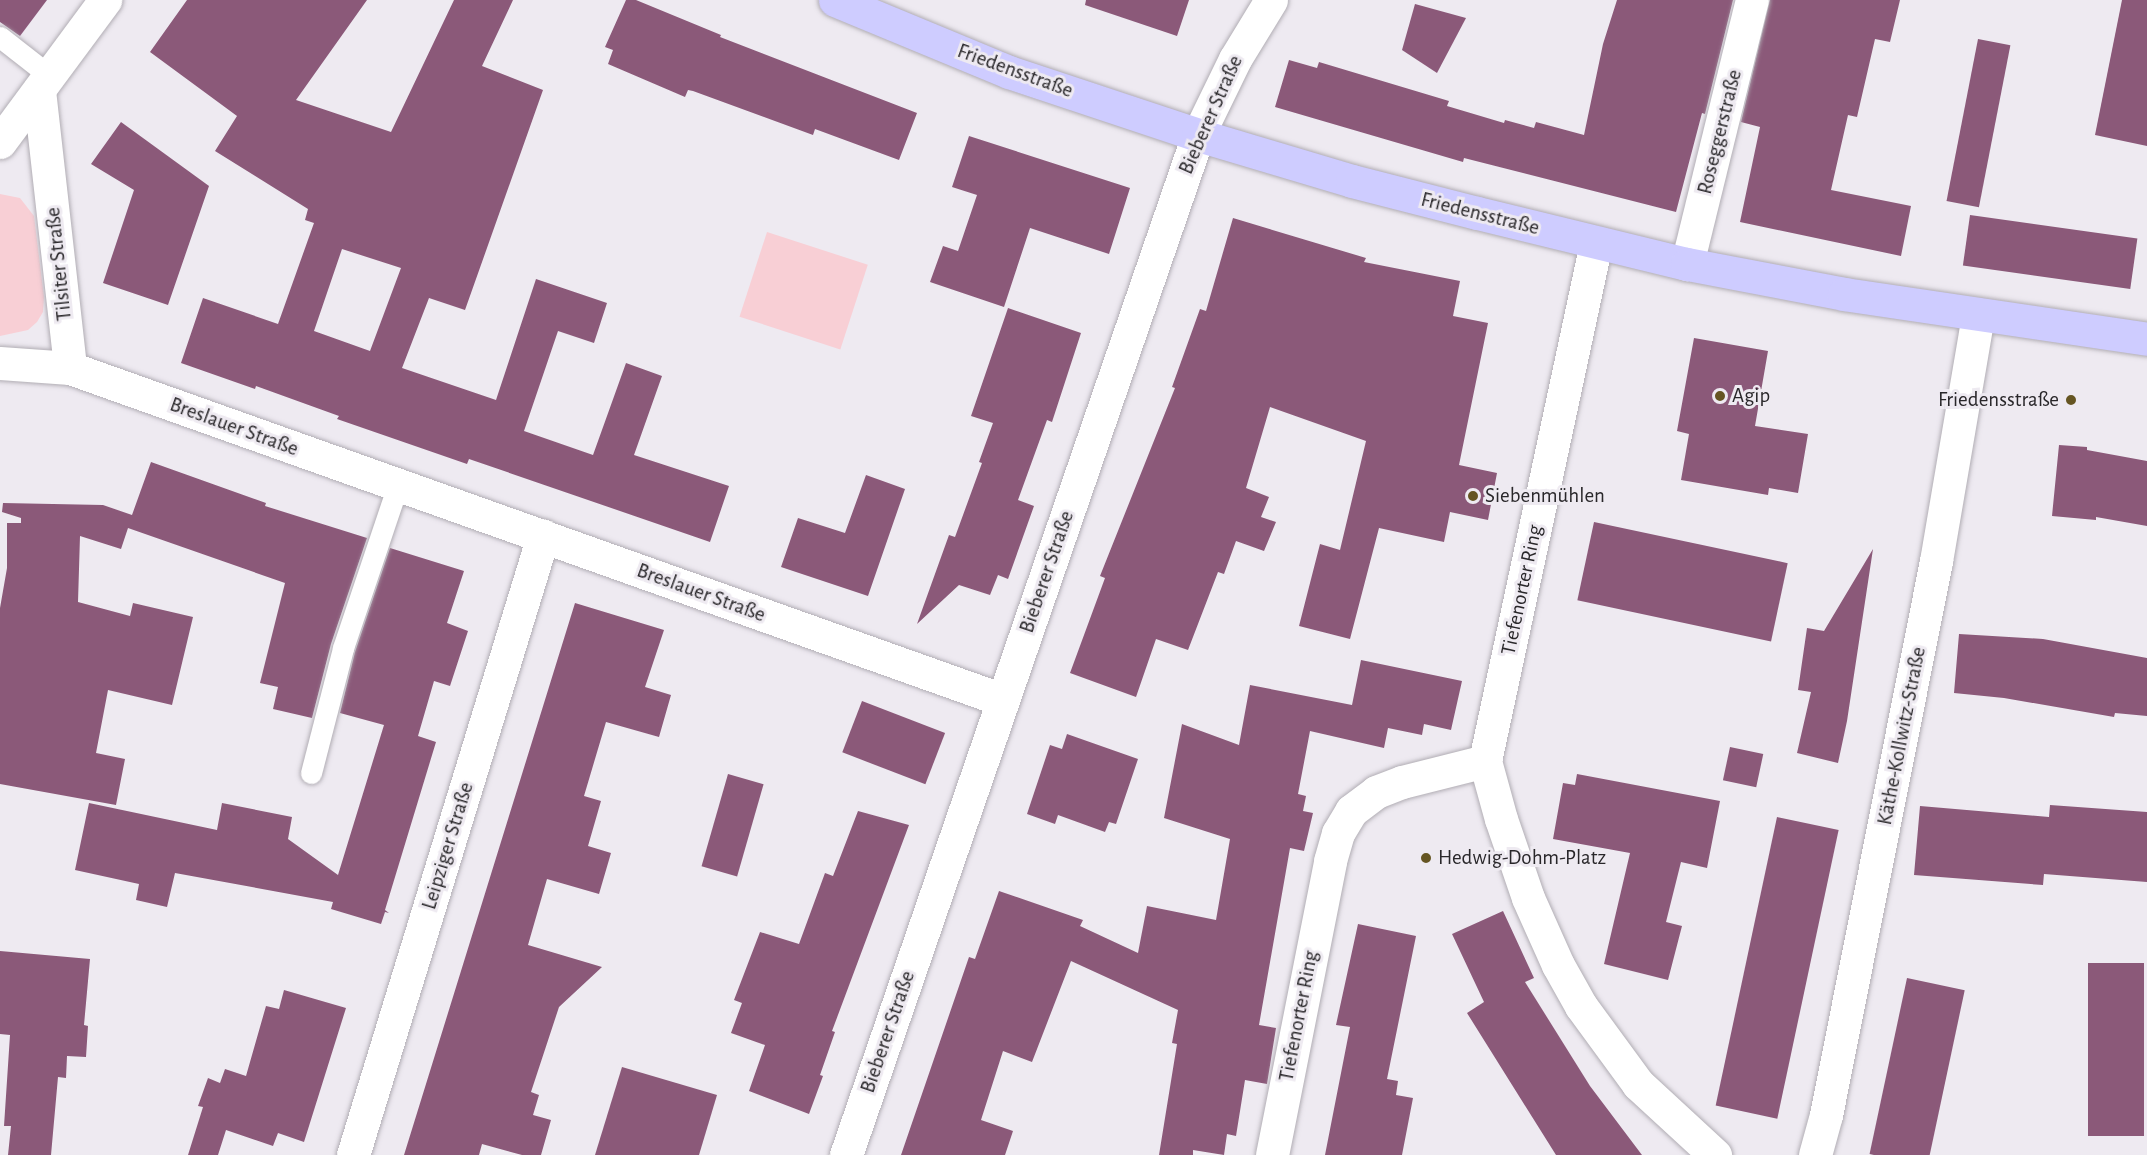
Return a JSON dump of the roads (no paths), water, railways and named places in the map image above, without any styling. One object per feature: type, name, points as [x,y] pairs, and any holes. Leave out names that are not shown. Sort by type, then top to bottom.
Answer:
[{"type":"main road","name":"Friedensstraße","points":[[835,0],[1009,72],[1198,135],[1352,181],[1687,264],[1844,294],[2147,339]]},
{"type":"street","points":[[0,142],[105,0]]},
{"type":"street","name":"Bieberer Straße","points":[[846,1155],[1198,135],[1235,59],[1272,0]]},
{"type":"street","name":"Roseggerstraße","points":[[1687,264],[1752,0]]},
{"type":"street","name":"Tilsiter Straße","points":[[45,83],[70,368]]},
{"type":"street","name":"Tiefenorter Ring","points":[[1596,243],[1485,761],[1501,819],[1528,898],[1558,965],[1581,1006],[1638,1084],[1715,1155]]},
{"type":"street","name":"Käthe-Kollwitz-Straße","points":[[1815,1155],[1828,1103],[1936,561],[1978,315]]},
{"type":"street","points":[[0,363],[70,368]]},
{"type":"street","name":"Breslauer Straße","points":[[70,368],[1003,700]]},
{"type":"street","name":"Leipziger Straße","points":[[352,1155],[543,536]]},
{"type":"street","name":"Tiefenorter Ring","points":[[1272,1155],[1330,861],[1338,833],[1351,811],[1376,792],[1402,782],[1485,761]]},
{"type":"lane","points":[[0,37],[45,83]]},
{"type":"lane","points":[[311,773],[344,648],[398,485]]},
{"type":"place","name":"Agip","points":[[1720,396]]},
{"type":"place","name":"Friedensstraße","points":[[2071,400]]},
{"type":"place","name":"Siebenmühlen","points":[[1473,496]]},
{"type":"place","name":"Hedwig-Dohm-Platz","points":[[1426,858]]}]
